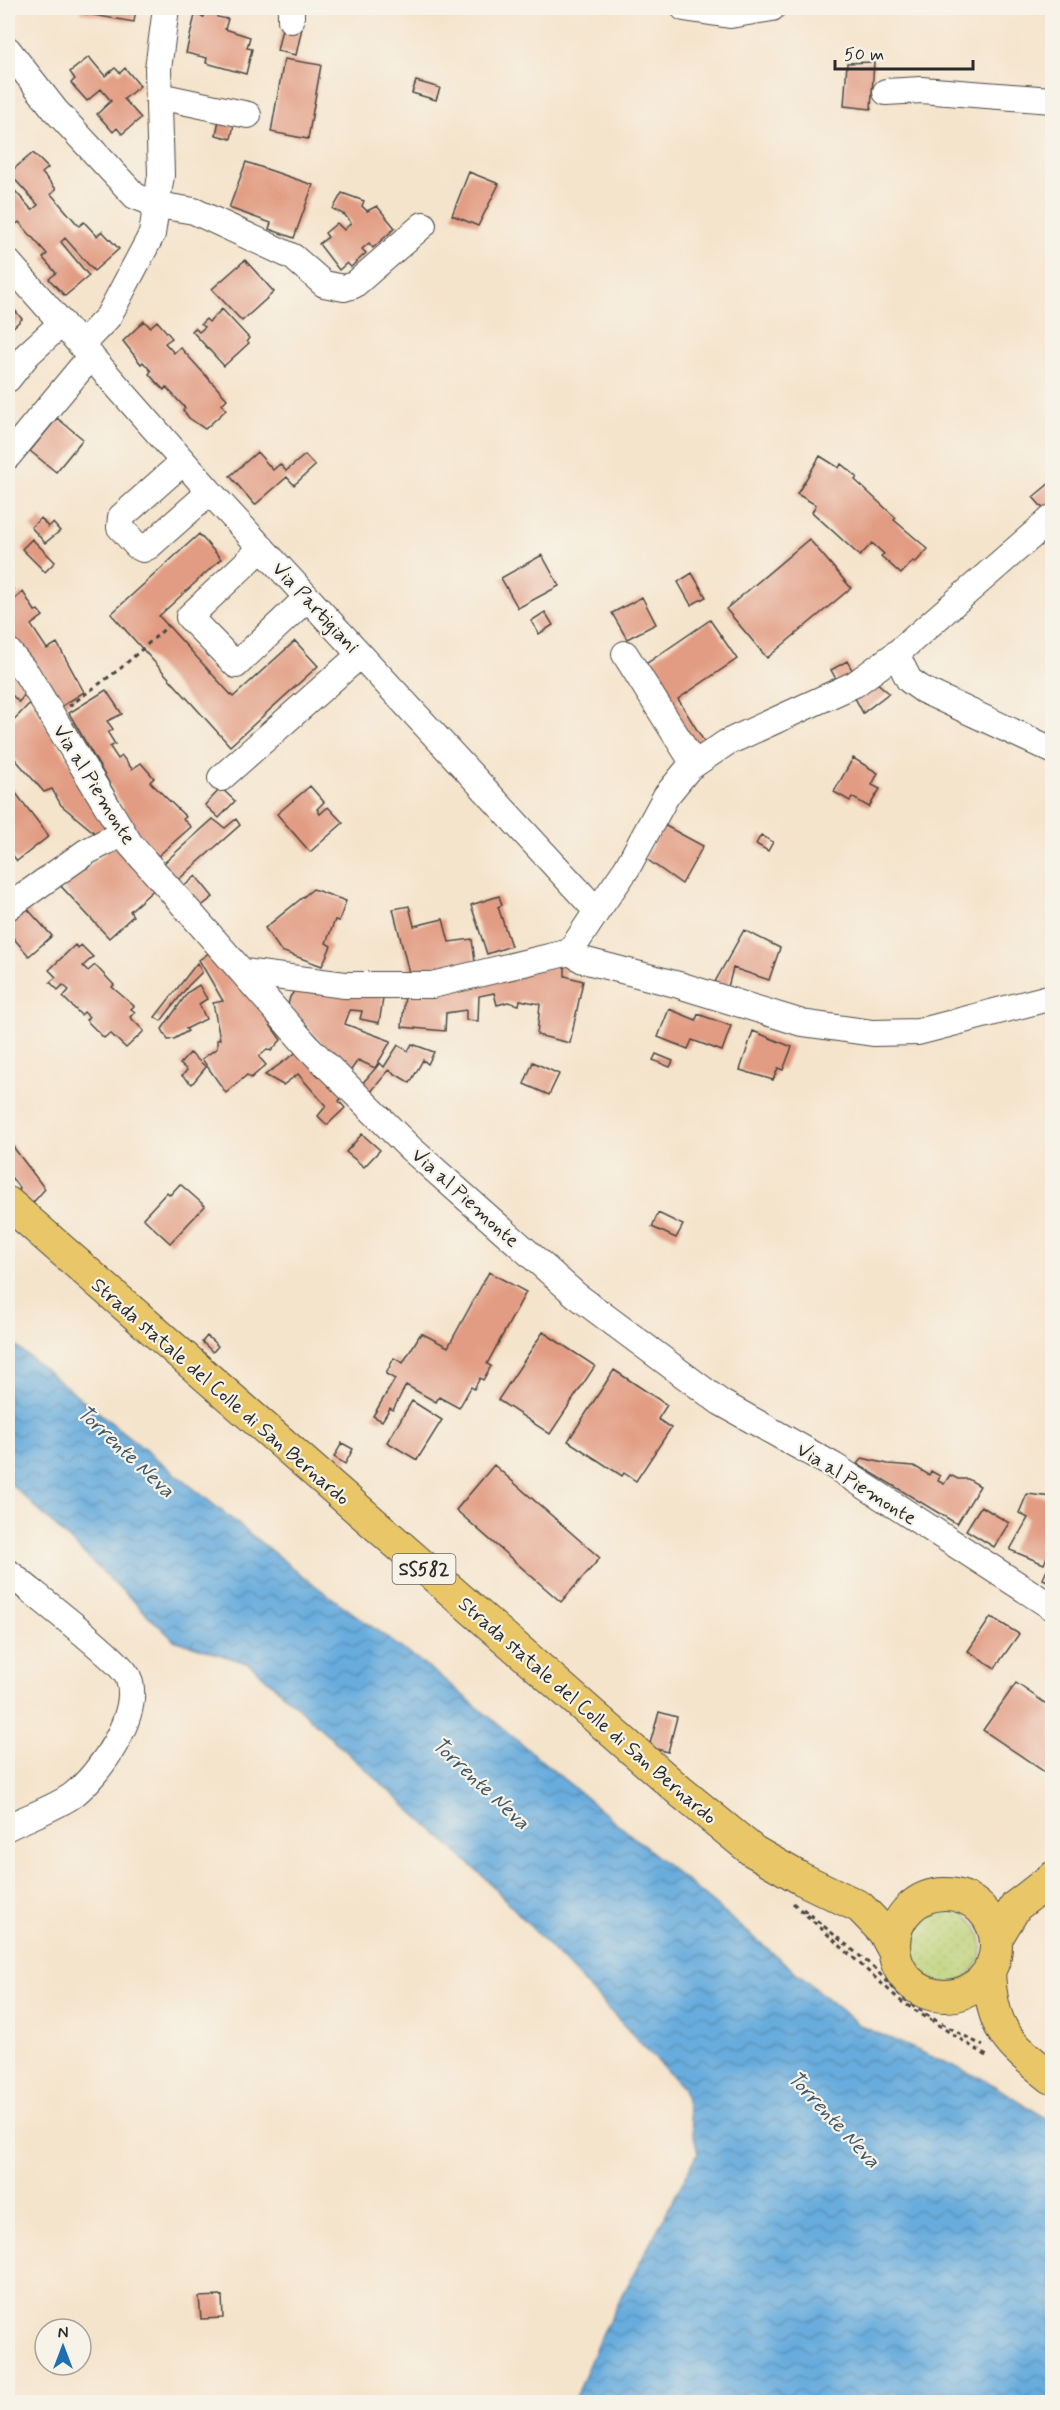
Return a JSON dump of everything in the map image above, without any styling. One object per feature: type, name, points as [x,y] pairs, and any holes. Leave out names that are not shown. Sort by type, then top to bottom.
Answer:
[{"type":"main road","name":"Strada statale del Colle di San Bernardo","points":[[8,1203],[243,1412],[713,1820],[777,1865],[860,1907],[884,1932],[894,1951]]},
{"type":"main road","points":[[1042,1885],[992,1902],[971,1901],[944,1894],[927,1897],[913,1905],[897,1928],[894,1951],[900,1969],[911,1982],[926,1992],[943,1996],[992,2035],[1008,2038],[1053,2078]]},
{"type":"main road","points":[[996,1939],[1016,1906],[1042,1885]]},
{"type":"main road","points":[[943,1996],[972,1988],[988,1972],[994,1958],[996,1939],[990,1920],[971,1901]]},
{"type":"main road","name":"Strada statale del Colle di San Bernardo","points":[[860,1907],[890,1909],[913,1905]]},
{"type":"main road","points":[[988,1972],[992,2035]]},
{"type":"street","points":[[8,456],[108,317],[152,234],[161,175],[158,69],[166,8]]},
{"type":"street","points":[[684,8],[730,15],[771,8]]},
{"type":"street","points":[[8,50],[55,110],[135,196],[158,205],[194,211],[293,257],[324,284],[333,288],[354,285],[423,225]]},
{"type":"street","points":[[886,92],[921,90],[1053,100]]},
{"type":"street","points":[[159,96],[248,115]]},
{"type":"street","name":"Via Partigiani","points":[[8,262],[210,492],[597,911]]},
{"type":"street","points":[[8,379],[27,354],[62,323]]},
{"type":"street","points":[[183,462],[121,517],[120,526],[137,546],[143,549],[149,546],[210,492]]},
{"type":"street","points":[[244,972],[345,985],[432,985],[570,952],[627,868],[666,796],[694,764],[726,743],[855,684],[896,654],[1053,518]]},
{"type":"street","points":[[262,548],[189,617],[236,665],[307,598]]},
{"type":"street","name":"Via al Piemonte","points":[[8,651],[27,674],[130,844],[308,1047],[410,1148],[576,1295],[720,1402],[834,1466],[1053,1607]]},
{"type":"street","points":[[625,654],[694,764]]},
{"type":"street","points":[[896,654],[909,680],[923,690],[1053,750]]},
{"type":"street","points":[[221,778],[360,655]]},
{"type":"street","points":[[8,907],[86,852],[123,832]]},
{"type":"street","points":[[570,952],[583,960],[679,985],[802,1023],[873,1033],[918,1032],[1053,998]]},
{"type":"street","points":[[8,1572],[106,1654],[127,1676],[131,1698],[122,1729],[109,1754],[94,1775],[72,1796],[8,1827]]},
{"type":"path","points":[[53,718],[121,668],[177,617],[189,617]]},
{"type":"path","points":[[992,2035],[930,2017],[904,1999],[872,1966],[792,1899],[832,1941],[868,1969],[902,2002],[993,2060]]},
{"type":"green space","points":[[945,1909],[959,1912],[971,1920],[979,1932],[982,1946],[979,1960],[971,1972],[959,1980],[945,1983],[931,1980],[919,1972],[911,1960],[908,1946],[911,1932],[919,1920],[931,1912]]},
{"type":"water","name":"Torrente Neva","points":[[8,1340],[309,1581],[441,1677],[859,2025],[985,2080],[1052,2122],[1052,2402],[573,2402],[600,2338],[698,2153],[683,2088],[483,1876],[250,1664],[174,1640],[8,1481]]},
{"type":"building","points":[[82,8],[136,8],[134,22],[81,13]]},
{"type":"building","points":[[206,8],[218,10],[217,17],[228,19],[225,29],[250,37],[247,48],[252,49],[246,74],[206,63],[207,58],[186,53],[195,15],[204,17]]},
{"type":"building","points":[[283,24],[302,28],[296,55],[277,51]]},
{"type":"building","points":[[89,57],[105,76],[115,68],[120,73],[125,68],[140,86],[124,99],[141,118],[122,134],[117,128],[113,132],[97,114],[111,101],[101,89],[87,101],[71,83],[75,79],[70,72]]},
{"type":"building","points":[[284,59],[321,65],[308,139],[271,132]]},
{"type":"building","points":[[874,62],[871,109],[844,106],[847,63]]},
{"type":"building","points":[[416,81],[440,88],[436,100],[412,93]]},
{"type":"building","points":[[219,120],[234,124],[231,139],[216,135]]},
{"type":"building","points":[[33,153],[48,168],[42,173],[56,189],[51,194],[79,226],[84,222],[97,236],[102,231],[119,249],[94,271],[65,238],[61,242],[89,276],[65,296],[49,279],[56,273],[43,258],[47,254],[19,222],[15,225],[8,217],[8,183],[32,210],[38,205],[9,173]]},
{"type":"building","points":[[246,162],[313,185],[294,238],[269,229],[271,223],[229,208]]},
{"type":"building","points":[[469,172],[499,184],[478,226],[452,215]]},
{"type":"building","points":[[342,193],[364,201],[362,206],[367,211],[377,206],[395,228],[373,248],[369,243],[362,249],[366,253],[351,267],[347,263],[339,270],[319,244],[328,237],[325,233],[337,223],[344,230],[351,223],[345,215],[333,209]]},
{"type":"building","points":[[245,260],[274,292],[242,321],[212,289]]},
{"type":"building","points":[[8,302],[22,319],[8,332]]},
{"type":"building","points":[[222,309],[249,338],[247,341],[249,343],[224,366],[192,331],[195,328],[199,332],[205,327],[201,324],[206,319],[209,322]]},
{"type":"building","points":[[144,321],[150,327],[157,321],[172,338],[165,343],[174,353],[180,347],[227,399],[222,404],[226,410],[205,429],[189,418],[183,410],[185,408],[166,387],[164,390],[156,382],[149,374],[151,371],[143,362],[141,364],[123,341]]},
{"type":"building","points":[[57,418],[83,439],[56,472],[30,451]]},
{"type":"building","points":[[257,452],[273,470],[280,464],[286,471],[305,455],[315,466],[294,485],[287,477],[255,505],[230,476]]},
{"type":"building","points":[[820,456],[839,468],[841,464],[857,477],[855,480],[896,518],[894,520],[928,549],[901,574],[881,556],[884,554],[872,543],[860,556],[812,512],[816,505],[797,494]]},
{"type":"building","points":[[1051,482],[1052,507],[1046,512],[1033,497]]},
{"type":"building","points":[[41,518],[48,527],[53,523],[60,531],[45,543],[31,527]]},
{"type":"building","points":[[199,534],[221,559],[159,616],[233,697],[295,641],[318,666],[230,746],[111,614]]},
{"type":"building","points":[[32,539],[55,562],[45,572],[22,549]]},
{"type":"building","points":[[809,539],[851,588],[767,658],[726,609]]},
{"type":"building","points":[[542,555],[559,586],[518,608],[501,578]]},
{"type":"building","points":[[692,573],[706,597],[691,605],[678,582]]},
{"type":"building","points":[[8,583],[14,590],[8,596]]},
{"type":"building","points":[[23,592],[35,611],[38,610],[43,616],[31,625],[47,649],[57,643],[84,692],[61,707],[8,632],[8,605]]},
{"type":"building","points":[[642,597],[656,624],[627,639],[612,613]]},
{"type":"building","points":[[545,612],[553,625],[539,634],[531,621]]},
{"type":"building","points":[[710,620],[737,659],[678,699],[705,743],[691,753],[640,668]]},
{"type":"building","points":[[847,661],[855,675],[839,684],[831,670]]},
{"type":"building","points":[[8,664],[30,688],[19,702],[12,695],[8,700]]},
{"type":"building","points":[[876,682],[889,693],[863,713],[853,694]]},
{"type":"building","points":[[106,690],[122,714],[107,721],[113,729],[108,733],[115,744],[110,747],[118,759],[122,756],[132,769],[141,763],[154,778],[150,782],[186,817],[183,819],[191,827],[158,856],[140,837],[69,713]]},
{"type":"building","points":[[31,702],[113,831],[102,839],[61,805],[52,789],[44,792],[8,751],[8,726]]},
{"type":"building","points":[[853,758],[878,773],[872,785],[880,789],[869,807],[852,797],[850,801],[834,792]]},
{"type":"building","points":[[8,783],[49,836],[17,861],[8,849]]},
{"type":"building","points":[[310,786],[324,802],[317,809],[320,814],[328,807],[343,823],[310,852],[277,814]]},
{"type":"building","points":[[221,788],[235,801],[219,818],[205,805]]},
{"type":"building","points":[[213,819],[225,828],[236,819],[240,825],[178,880],[164,863]]},
{"type":"building","points":[[664,825],[703,846],[682,884],[645,858]]},
{"type":"building","points":[[761,835],[773,842],[768,851],[756,844]]},
{"type":"building","points":[[118,842],[158,886],[130,911],[133,916],[109,938],[58,883],[76,870],[87,868]]},
{"type":"building","points":[[196,876],[213,897],[200,907],[183,887]]},
{"type":"building","points":[[313,889],[346,901],[339,921],[335,920],[326,943],[331,946],[322,966],[281,951],[265,928]]},
{"type":"building","points":[[499,896],[502,905],[498,907],[511,946],[487,954],[471,905]]},
{"type":"building","points":[[24,905],[52,936],[29,956],[8,932],[8,916]]},
{"type":"building","points":[[409,906],[414,926],[443,919],[449,942],[472,939],[476,970],[410,977],[393,909]]},
{"type":"building","points":[[744,930],[780,948],[769,980],[733,968],[727,991],[712,987]]},
{"type":"building","points":[[75,945],[78,948],[81,945],[93,957],[83,966],[88,971],[95,965],[114,985],[112,987],[134,1006],[131,1009],[135,1012],[130,1017],[144,1031],[126,1048],[110,1033],[104,1038],[86,1020],[89,1017],[84,1012],[81,1015],[63,997],[69,990],[63,985],[58,990],[50,982],[56,977],[49,970]]},
{"type":"building","points":[[216,948],[281,1040],[271,1051],[267,1049],[259,1057],[266,1065],[251,1078],[247,1075],[226,1093],[202,1059],[217,1048],[217,1040],[220,1039],[213,1003],[223,1001],[199,960]]},
{"type":"building","points":[[197,963],[202,972],[161,1021],[155,1017]]},
{"type":"building","points":[[565,965],[565,976],[583,981],[570,1043],[537,1035],[540,1004],[520,1000],[519,1005],[508,1002],[497,1005],[494,993],[479,996],[478,1021],[466,1020],[466,1010],[446,1013],[445,1031],[402,1027],[405,995]]},
{"type":"building","points":[[299,984],[384,993],[379,1023],[360,1019],[362,1011],[350,1010],[345,1024],[391,1041],[375,1068],[358,1060],[349,1073],[288,1005],[290,997]]},
{"type":"building","points":[[199,985],[207,999],[199,1004],[206,1019],[186,1029],[188,1031],[174,1039],[168,1040],[162,1029],[188,992]]},
{"type":"building","points":[[669,1009],[696,1020],[698,1014],[731,1026],[722,1051],[692,1040],[688,1049],[658,1037]]},
{"type":"building","points":[[753,1031],[792,1047],[783,1070],[778,1068],[773,1080],[740,1070]]},
{"type":"building","points":[[412,1044],[434,1052],[428,1064],[423,1060],[410,1083],[389,1070],[370,1093],[361,1085],[380,1063],[384,1067],[398,1045],[408,1051]]},
{"type":"building","points":[[304,1047],[346,1092],[339,1101],[345,1108],[327,1125],[318,1116],[326,1106],[298,1074],[283,1085],[265,1075]]},
{"type":"building","points":[[190,1053],[206,1067],[192,1084],[182,1076],[187,1070],[180,1064]]},
{"type":"building","points":[[656,1054],[673,1061],[670,1067],[653,1060]]},
{"type":"building","points":[[533,1062],[559,1074],[549,1095],[524,1084]]},
{"type":"building","points":[[362,1134],[380,1150],[364,1167],[346,1152]]},
{"type":"building","points":[[8,1140],[45,1189],[30,1206],[16,1194],[20,1189],[8,1173]]},
{"type":"building","points":[[180,1184],[205,1206],[170,1243],[143,1218],[167,1192],[170,1195]]},
{"type":"building","points":[[658,1213],[683,1225],[676,1238],[652,1227]]},
{"type":"building","points":[[489,1272],[526,1292],[487,1364],[491,1366],[483,1380],[480,1378],[474,1389],[471,1387],[459,1408],[439,1397],[436,1402],[406,1385],[393,1410],[390,1408],[382,1421],[373,1416],[395,1379],[386,1374],[394,1358],[403,1363],[421,1333],[448,1347]]},
{"type":"building","points":[[543,1332],[595,1366],[550,1434],[498,1400]]},
{"type":"building","points":[[207,1336],[218,1346],[213,1352],[202,1342]]},
{"type":"building","points":[[614,1370],[667,1405],[658,1419],[671,1428],[636,1481],[624,1473],[622,1476],[568,1441]]},
{"type":"building","points":[[412,1401],[442,1420],[417,1460],[387,1442]]},
{"type":"building","points":[[342,1443],[353,1449],[345,1464],[334,1457]]},
{"type":"building","points":[[862,1458],[888,1464],[914,1466],[929,1475],[931,1471],[940,1476],[938,1481],[944,1484],[950,1475],[958,1479],[968,1479],[980,1486],[957,1524],[857,1464]]},
{"type":"building","points":[[494,1465],[600,1558],[561,1602],[456,1510]]},
{"type":"building","points":[[1027,1494],[1052,1497],[1052,1545],[1044,1564],[1010,1550],[1028,1518],[1019,1513]]},
{"type":"building","points":[[981,1506],[1009,1523],[994,1547],[966,1530]]},
{"type":"building","points":[[1052,1558],[1052,1583],[1043,1579]]},
{"type":"building","points":[[991,1617],[1019,1634],[995,1668],[968,1651]]},
{"type":"building","points":[[1016,1683],[1052,1708],[1052,1777],[983,1730]]},
{"type":"building","points":[[659,1712],[677,1717],[668,1752],[649,1747]]},
{"type":"building","points":[[222,2296],[223,2318],[201,2319],[199,2297]]}]
